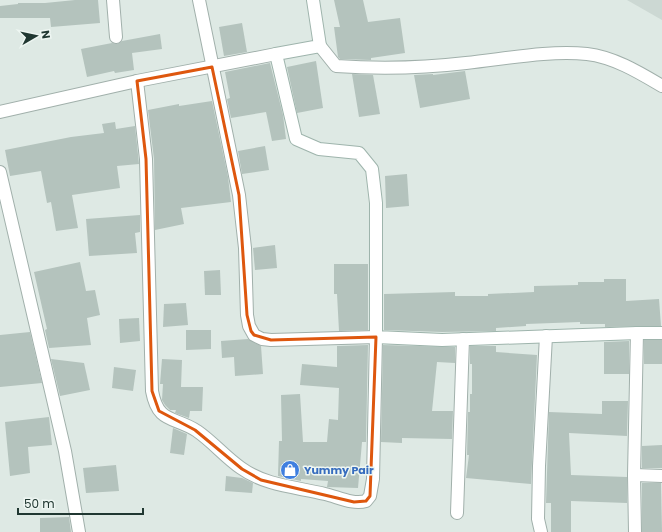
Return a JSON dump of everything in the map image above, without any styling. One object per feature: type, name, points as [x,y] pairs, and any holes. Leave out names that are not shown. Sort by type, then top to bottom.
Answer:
[{"type":"street","points":[[113,0],[116,36]]},
{"type":"street","points":[[198,0],[239,195],[245,248],[247,314],[249,326],[254,335],[262,339],[271,340],[376,337],[442,340],[662,333]]},
{"type":"street","points":[[313,0],[320,46],[336,66],[369,68],[451,65],[560,52],[588,54],[603,57],[628,67],[662,86]]},
{"type":"street","points":[[0,112],[137,81],[320,46]]},
{"type":"street","points":[[137,81],[146,160],[152,391],[154,403],[159,411],[165,416],[195,430],[214,444],[242,469],[261,480],[354,502],[366,501],[370,496],[373,479],[376,337],[376,203],[372,169],[359,153],[319,149],[296,139],[276,54]]},
{"type":"street","points":[[0,172],[65,451],[79,532]]},
{"type":"street","points":[[635,532],[634,475],[637,333]]},
{"type":"street","points":[[541,532],[538,519],[539,466],[546,336]]},
{"type":"street","points":[[457,513],[463,339]]},
{"type":"street","points":[[634,475],[662,476]]},
{"type":"highlighted area","points":[[212,67],[239,195],[247,315],[251,331],[254,335],[271,340],[376,337],[370,496],[366,501],[354,502],[261,480],[242,469],[195,430],[159,411],[152,391],[146,159],[137,81]]},
{"type":"shaded area","points":[[627,0],[662,0],[662,20]]},
{"type":"building","points":[[75,0],[98,0],[100,23],[51,27],[50,18],[0,18],[0,6],[18,3],[45,3]]},
{"type":"building","points":[[334,0],[363,0],[368,22],[400,18],[405,53],[371,58],[371,60],[340,59],[338,57],[334,27],[340,27]]},
{"type":"building","points":[[242,23],[247,52],[224,56],[219,27]]},
{"type":"building","points":[[160,34],[162,49],[132,53],[134,70],[115,73],[114,71],[87,77],[81,49],[112,43],[117,44],[122,41]]},
{"type":"building","points":[[316,61],[323,108],[297,113],[287,67]]},
{"type":"building","points":[[270,63],[283,115],[286,139],[272,141],[266,112],[231,118],[227,99],[230,98],[225,72]]},
{"type":"building","points":[[465,71],[470,99],[420,108],[414,75],[433,75]]},
{"type":"building","points":[[352,74],[373,75],[380,114],[359,117]]},
{"type":"building","points":[[212,101],[228,177],[231,202],[181,208],[184,224],[155,230],[154,159],[148,110],[179,104],[179,106]]},
{"type":"building","points":[[115,122],[116,129],[135,126],[139,164],[117,166],[120,188],[72,195],[78,228],[56,231],[51,202],[47,203],[41,171],[10,176],[5,150],[71,137],[104,133],[102,124]]},
{"type":"building","points":[[265,146],[269,170],[242,174],[238,151]]},
{"type":"building","points":[[407,174],[409,206],[386,208],[385,176]]},
{"type":"building","points":[[140,215],[140,232],[135,233],[137,253],[89,256],[86,219]]},
{"type":"building","points":[[275,245],[277,268],[255,270],[253,248]]},
{"type":"building","points":[[80,262],[86,291],[95,290],[100,315],[87,318],[91,345],[49,348],[45,330],[47,329],[34,272]]},
{"type":"building","points":[[334,264],[368,264],[368,330],[339,331],[337,294],[334,294]]},
{"type":"building","points":[[220,270],[221,295],[205,295],[204,271]]},
{"type":"building","points":[[604,279],[626,279],[626,301],[659,299],[661,326],[605,327],[605,324],[580,324],[580,322],[526,324],[526,326],[496,328],[496,331],[442,332],[384,330],[384,294],[455,292],[455,296],[488,296],[488,294],[534,292],[534,286],[578,285],[578,282],[604,282]]},
{"type":"building","points":[[186,303],[188,325],[163,327],[164,304]]},
{"type":"building","points":[[139,318],[140,341],[120,343],[119,319]]},
{"type":"building","points":[[186,330],[211,330],[211,349],[186,350]]},
{"type":"building","points":[[30,332],[42,383],[0,387],[0,335]]},
{"type":"building","points":[[248,339],[261,346],[263,374],[235,376],[234,357],[222,358],[221,341]]},
{"type":"building","points":[[644,340],[662,340],[662,364],[644,364]]},
{"type":"building","points":[[629,341],[629,374],[604,374],[604,342]]},
{"type":"building","points":[[368,345],[366,442],[362,442],[358,488],[327,487],[328,481],[301,479],[301,481],[278,476],[279,441],[282,441],[281,395],[300,394],[303,442],[327,442],[329,419],[338,420],[339,388],[300,385],[302,364],[337,367],[337,346]]},
{"type":"building","points":[[383,345],[455,347],[455,363],[437,362],[432,411],[453,411],[452,439],[402,438],[402,443],[381,442]]},
{"type":"building","points":[[470,346],[496,346],[496,352],[537,355],[531,484],[466,478],[469,455],[467,455],[468,412],[470,412],[470,394],[472,394],[472,364],[470,364]]},
{"type":"building","points":[[51,359],[84,363],[90,390],[60,396]]},
{"type":"building","points":[[162,359],[182,360],[181,387],[203,387],[202,411],[190,411],[189,418],[175,413],[176,410],[170,410],[165,405],[162,400],[163,384],[160,384]]},
{"type":"building","points":[[114,367],[136,370],[133,391],[112,388]]},
{"type":"building","points":[[602,401],[628,401],[627,436],[569,433],[571,475],[627,477],[627,503],[571,501],[571,532],[551,532],[551,503],[546,503],[549,412],[602,414]]},
{"type":"building","points":[[49,417],[52,445],[28,447],[30,473],[10,476],[5,422]]},
{"type":"building","points":[[173,428],[187,434],[184,455],[170,453]]},
{"type":"building","points":[[662,445],[662,468],[642,468],[642,446]]},
{"type":"building","points":[[116,465],[119,491],[86,493],[83,468]]},
{"type":"building","points":[[226,476],[242,478],[253,483],[252,493],[225,491]]},
{"type":"building","points":[[642,483],[661,483],[662,532],[642,532]]},
{"type":"building","points":[[69,517],[71,532],[40,532],[40,518]]},
{"type":"place","name":"Yummy Pair","points":[[290,470]]}]
